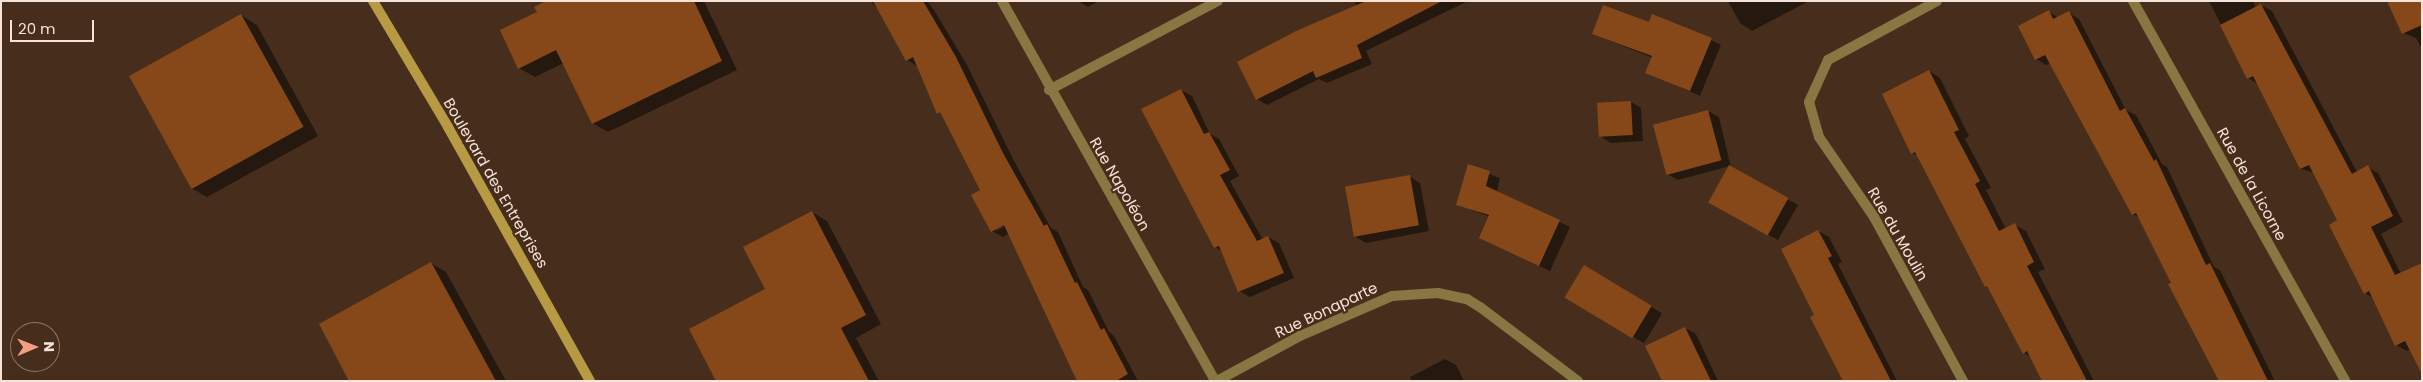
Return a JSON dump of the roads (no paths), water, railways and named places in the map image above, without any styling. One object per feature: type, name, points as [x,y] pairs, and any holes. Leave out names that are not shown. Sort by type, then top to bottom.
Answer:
[{"type":"street","name":"Boulevard des Entreprises","points":[[373,1],[465,157],[590,381]]},
{"type":"street","name":"Rue Napoléon","points":[[1002,1],[1049,90],[1216,381]]},
{"type":"street","points":[[1049,90],[1218,1]]},
{"type":"street","name":"Rue du Moulin","points":[[1937,1],[1828,60],[1809,102],[1819,137],[1874,217],[1964,381]]},
{"type":"street","name":"Rue de la Licorne","points":[[2133,1],[2345,381]]},
{"type":"street","name":"Rue Bonaparte","points":[[1216,381],[1300,336],[1392,296],[1438,293],[1467,299],[1480,307],[1578,381]]}]
